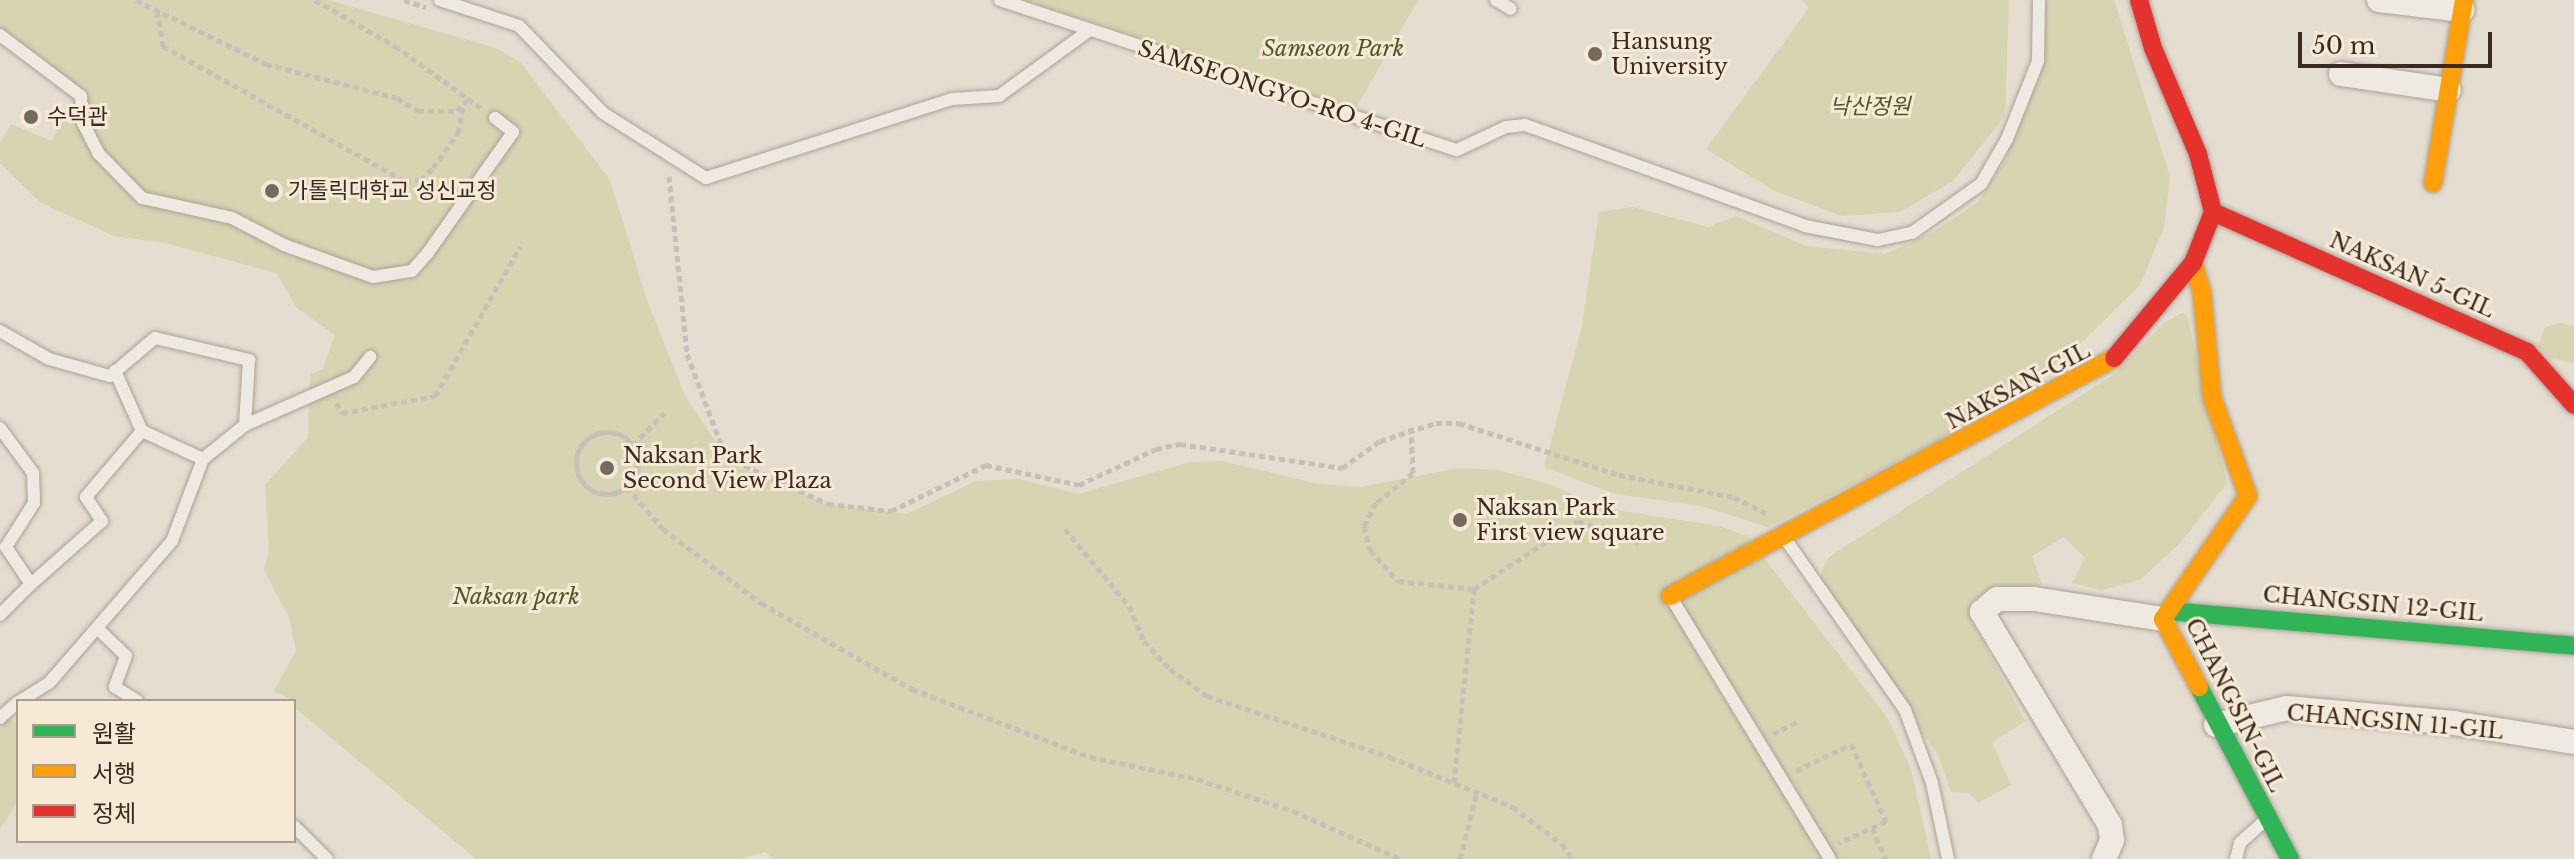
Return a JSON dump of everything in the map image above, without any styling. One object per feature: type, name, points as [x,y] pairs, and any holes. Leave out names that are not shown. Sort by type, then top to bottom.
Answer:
[{"type":"street","points":[[2139,0],[2153,48],[2198,154],[2213,212]]},
{"type":"street","points":[[2379,0],[2463,5],[2433,183]]},
{"type":"street","points":[[2341,74],[2449,90]]},
{"type":"street","name":"NAKSAN-GIL","points":[[1670,596],[2108,365],[2193,263],[2213,212]]},
{"type":"street","name":"NAKSAN 5-GIL","points":[[2213,212],[2527,352],[2574,405]]},
{"type":"street","name":"CHANGSIN-GIL","points":[[2193,263],[2202,293],[2212,397],[2248,496],[2166,615],[2216,725],[2290,859]]},
{"type":"street","points":[[2104,859],[2112,840],[2110,825],[1982,612],[1997,599],[2034,599],[2166,615]]},
{"type":"street","name":"CHANGSIN 12-GIL","points":[[2166,615],[2574,646]]},
{"type":"street","name":"CHANGSIN 11-GIL","points":[[2216,725],[2287,708],[2454,723],[2574,742]]},
{"type":"lane","name":"SAMSEONGYO-RO 4-GIL","points":[[1000,0],[1087,32],[1457,150],[1506,127],[1525,125],[1805,226],[1878,240],[1912,233],[1981,184],[2007,139],[2038,61],[2039,0]]},
{"type":"lane","points":[[1496,0],[1511,9]]},
{"type":"lane","points":[[439,5],[519,26],[603,113],[706,178],[952,99],[999,96],[1087,32]]},
{"type":"lane","points":[[0,35],[81,96],[83,123],[98,153],[142,198],[232,218],[284,245],[373,277],[412,271],[427,254],[513,132],[495,118]]},
{"type":"lane","points":[[0,331],[49,359],[110,376],[155,338],[249,360],[245,425]]},
{"type":"lane","points":[[24,699],[49,683],[172,541],[203,459],[245,425],[354,377],[370,357]]},
{"type":"lane","points":[[115,371],[142,431],[203,459]]},
{"type":"lane","points":[[0,428],[33,473],[34,503],[6,547],[31,584]]},
{"type":"lane","points":[[0,615],[102,521],[86,497],[142,431]]},
{"type":"lane","points":[[1782,535],[1905,710],[1932,783],[1948,859]]},
{"type":"lane","points":[[1670,596],[1831,853]]},
{"type":"lane","points":[[97,628],[126,656],[115,687],[134,699]]},
{"type":"lane","points":[[2236,859],[2240,843],[2267,819]]},
{"type":"lane","points":[[296,828],[327,859]]},
{"type":"path","points":[[136,0],[266,64],[397,98],[418,111],[463,107]]},
{"type":"path","points":[[157,11],[163,46],[405,181],[421,180],[458,133],[463,107],[468,99],[426,67],[315,0]]},
{"type":"path","points":[[404,0],[439,5]]},
{"type":"path","points":[[657,164],[669,172],[687,354],[726,457],[828,504],[891,511],[986,465],[1079,485],[1156,449],[1180,444],[1342,468],[1380,441],[1411,427],[1459,423],[1619,475],[1734,497],[1766,514],[1782,535]]},
{"type":"path","points":[[328,388],[342,413],[435,396],[520,247]]},
{"type":"path","points":[[633,445],[664,413]]},
{"type":"path","points":[[1411,427],[1413,473],[1368,512],[1364,526],[1370,550],[1398,581],[1474,589],[1578,521],[1639,543]]},
{"type":"path","points":[[616,433],[633,445],[639,465],[627,487],[614,494],[595,492],[580,479],[576,458],[595,434],[616,433]]},
{"type":"path","points":[[627,487],[663,529],[761,603],[912,689],[1090,757],[1197,779],[1263,800],[1344,830],[1401,859]]},
{"type":"path","points":[[1065,529],[1129,606],[1144,641],[1170,669],[1207,696],[1477,792],[1538,823],[1572,859]]},
{"type":"path","points":[[1454,783],[1474,589]]},
{"type":"path","points":[[1778,731],[1800,720]]},
{"type":"path","points":[[1801,784],[1795,771],[1851,744],[1886,821],[1831,853]]},
{"type":"path","points":[[1460,859],[1477,792]]},
{"type":"path","points":[[1872,828],[1886,859]]},
{"type":"green space","name":"Naksan park","points":[[0,0],[328,0],[496,48],[520,62],[610,180],[647,300],[685,396],[726,457],[740,468],[828,504],[907,514],[976,481],[1019,479],[1079,494],[1190,462],[1222,461],[1319,484],[1361,487],[1459,468],[1499,470],[1552,485],[1602,508],[1719,526],[1747,536],[1887,717],[1911,769],[1931,859],[773,859],[766,852],[740,859],[476,859],[296,709],[296,699],[274,691],[296,651],[289,617],[264,570],[269,550],[265,485],[308,437],[310,374],[323,369],[335,335],[297,308],[276,273],[165,243],[114,236],[41,203],[0,163],[0,143],[11,124],[51,141],[81,93],[0,38]]},
{"type":"green space","name":"Samseon Park","points":[[1024,0],[1418,0],[1356,108]]},
{"type":"green space","name":"낙산정원","points":[[1802,0],[2009,0],[2005,116],[1953,181],[1900,212],[1842,216],[1773,190],[1706,149],[1809,8]]},
{"type":"green space","points":[[2046,0],[2114,0],[2170,177],[2164,227],[2140,285],[2067,357],[1931,445],[1768,527],[1701,506],[1615,494],[1544,467],[1581,330],[1599,212],[1632,207],[1709,227],[1736,216],[1806,246],[1885,254],[1933,232],[1978,202],[2005,161],[2043,67]]},
{"type":"green space","points":[[2182,313],[2187,316],[2227,483],[2181,542],[2140,580],[2102,590],[2072,583],[2085,558],[2064,537],[2032,556],[2042,585],[1996,588],[1973,600],[1972,621],[2025,721],[1992,743],[2011,785],[1978,803],[1969,793],[1951,792],[1938,755],[1821,584],[1822,570],[1829,557],[2113,375],[2164,323]]},
{"type":"green space","points":[[2560,323],[2574,326],[2574,363],[2550,358],[2538,346],[2545,327]]},
{"type":"green space","points":[[7,717],[16,723],[16,804],[0,829],[0,729]]},
{"type":"traffic: fast","points":[[2169,611],[2574,646]]},
{"type":"traffic: fast","points":[[2199,687],[2290,859]]},
{"type":"traffic: slow","points":[[2433,183],[2464,0]]},
{"type":"traffic: slow","points":[[2193,263],[2202,293],[2212,397],[2248,496],[2163,619],[2199,687]]},
{"type":"traffic: slow","points":[[1670,596],[2114,358]]},
{"type":"traffic: jam","points":[[2114,358],[2193,263],[2213,212],[2198,154],[2153,48],[2139,0]]},
{"type":"traffic: jam","points":[[2213,212],[2527,352],[2574,405]]},
{"type":"place","name":"Hansung University","points":[[1595,54]]},
{"type":"place","name":"수덕관","points":[[31,117]]},
{"type":"place","name":"가톨릭대학교 성신교정","points":[[272,191]]},
{"type":"place","name":"Naksan Park Second View Plaza","points":[[607,468]]},
{"type":"place","name":"Naksan Park First view square","points":[[1460,520]]}]
